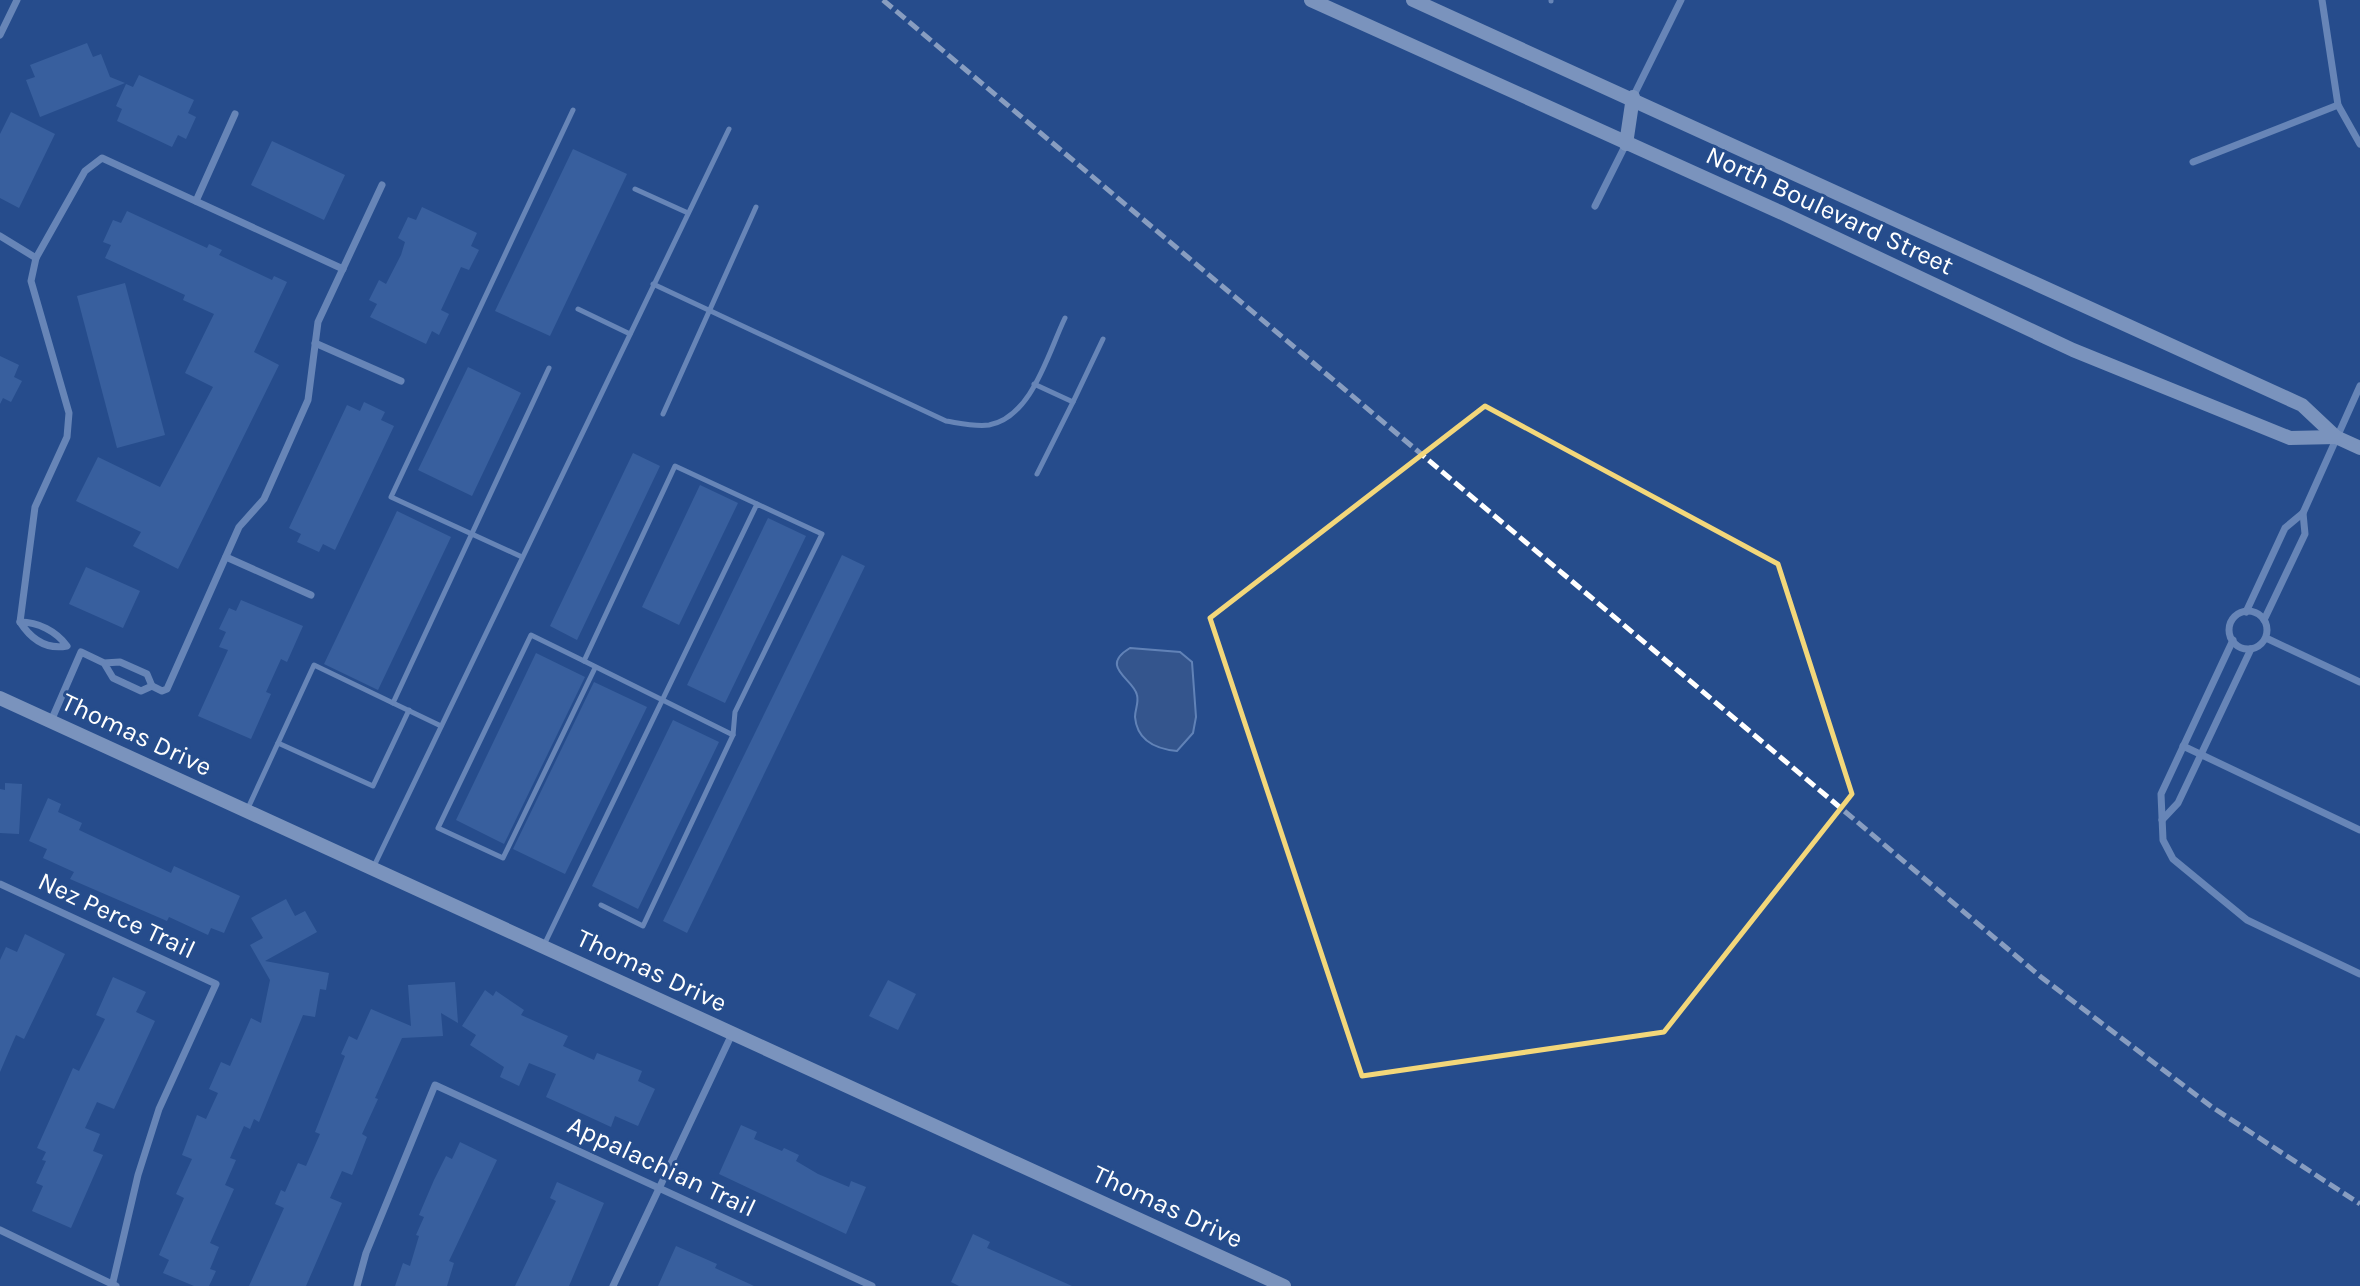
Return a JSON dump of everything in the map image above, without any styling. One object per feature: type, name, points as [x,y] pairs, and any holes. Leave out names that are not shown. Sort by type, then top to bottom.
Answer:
[{"type":"main road","name":"North Boulevard Street","points":[[1311,0],[2073,350],[2290,438],[2336,438]]},
{"type":"main road","name":"North Boulevard Street","points":[[1413,0],[1633,97],[2302,405],[2336,438],[2360,448]]},
{"type":"main road","points":[[1626,144],[1633,97]]},
{"type":"main road","name":"Thomas Drive","points":[[0,698],[1284,1286]]},
{"type":"street","points":[[0,35],[17,0]]},
{"type":"street","points":[[1633,97],[1681,0]]},
{"type":"street","points":[[2322,0],[2338,105],[2360,144]]},
{"type":"street","points":[[2193,162],[2338,105]]},
{"type":"street","points":[[196,201],[236,114]]},
{"type":"street","points":[[1595,206],[1626,144]]},
{"type":"street","points":[[20,622],[32,622],[59,635],[66,646],[53,649],[29,636],[20,622],[35,507],[67,437],[69,413],[31,281],[36,258],[85,171],[102,158],[343,269]]},
{"type":"street","points":[[51,722],[81,652],[104,663],[120,662],[147,674],[152,686],[162,691],[167,689],[239,527],[264,499],[308,400],[318,322],[382,185]]},
{"type":"street","points":[[0,236],[36,258]]},
{"type":"street","points":[[315,343],[401,381]]},
{"type":"street","points":[[2360,386],[2303,513],[2285,528],[2246,612],[2231,622],[2233,640],[2161,794],[2163,840],[2173,859],[2247,920],[2360,974]]},
{"type":"street","points":[[2233,640],[2241,648],[2251,649],[2266,638],[2264,620],[2305,534],[2303,513]]},
{"type":"street","points":[[226,557],[311,595]]},
{"type":"street","points":[[2246,612],[2257,613],[2264,620]]},
{"type":"street","points":[[2266,638],[2360,682]]},
{"type":"street","points":[[2162,820],[2178,803],[2251,649]]},
{"type":"street","points":[[104,663],[113,678],[141,691],[152,686]]},
{"type":"street","points":[[2183,746],[2360,830]]},
{"type":"street","name":"Nez Perce Trail","points":[[0,884],[216,985],[159,1109],[138,1175],[114,1285]]},
{"type":"street","points":[[613,1286],[732,1034]]},
{"type":"street","name":"Appalachian Trail","points":[[358,1286],[366,1252],[435,1085],[872,1286]]},
{"type":"street","points":[[0,1230],[114,1285]]},
{"type":"lane","points":[[522,557],[391,497],[573,110]]},
{"type":"lane","points":[[372,869],[729,129]]},
{"type":"lane","points":[[635,189],[688,213]]},
{"type":"lane","points":[[663,414],[756,207]]},
{"type":"lane","points":[[653,284],[946,421],[986,425],[1000,422],[1014,413],[1034,384],[1065,318]]},
{"type":"lane","points":[[578,309],[629,334]]},
{"type":"lane","points":[[1037,474],[1103,339]]},
{"type":"lane","points":[[393,703],[549,368]]},
{"type":"lane","points":[[1034,384],[1073,402]]},
{"type":"lane","points":[[584,661],[675,466],[822,534],[736,712],[733,735],[643,926],[601,905]]},
{"type":"lane","points":[[543,947],[757,504]]},
{"type":"lane","points":[[595,668],[503,858],[438,828],[531,635],[733,735]]},
{"type":"lane","points":[[66,646],[81,652]]},
{"type":"lane","points":[[246,811],[314,665],[441,726]]},
{"type":"lane","points":[[278,743],[373,786],[409,710]]},
{"type":"highlighted area","points":[[1485,406],[1778,564],[1852,794],[1664,1032],[1362,1076],[1210,618]]},
{"type":"water","points":[[1130,648],[1180,652],[1192,662],[1196,717],[1193,733],[1177,751],[1155,746],[1139,732],[1135,717],[1138,701],[1135,689],[1117,667],[1121,655]]},
{"type":"building","points":[[87,43],[93,57],[101,54],[110,77],[125,83],[40,117],[26,80],[35,77],[30,65]]},
{"type":"building","points":[[139,75],[194,100],[188,113],[196,117],[186,139],[178,135],[172,147],[117,121],[122,109],[116,106],[126,84],[133,87]]},
{"type":"building","points":[[11,112],[55,134],[19,208],[0,198],[0,134]]},
{"type":"building","points":[[272,141],[345,175],[324,220],[251,185]]},
{"type":"building","points":[[573,149],[627,174],[550,336],[495,311]]},
{"type":"building","points":[[422,207],[477,233],[471,246],[479,250],[469,270],[461,267],[441,310],[449,314],[439,335],[432,331],[426,344],[370,317],[377,304],[369,300],[379,280],[386,284],[401,255],[405,242],[398,238],[408,217],[416,220]]},
{"type":"building","points":[[127,211],[207,248],[209,244],[222,250],[219,255],[272,280],[274,276],[287,282],[254,352],[279,365],[178,569],[133,546],[141,532],[76,501],[98,457],[160,487],[213,387],[185,373],[214,314],[183,300],[185,295],[105,258],[111,245],[103,242],[113,220],[121,223]]},
{"type":"building","points":[[125,283],[165,435],[117,448],[77,296]]},
{"type":"building","points":[[0,356],[19,365],[14,377],[22,381],[11,402],[3,398],[0,404]]},
{"type":"building","points":[[468,367],[521,393],[472,496],[418,470]]},
{"type":"building","points":[[364,402],[385,412],[381,420],[394,426],[335,550],[323,544],[319,552],[297,542],[301,534],[289,528],[347,405],[360,411]]},
{"type":"building","points":[[633,453],[660,466],[577,640],[550,626]]},
{"type":"building","points":[[700,485],[738,503],[679,625],[642,607]]},
{"type":"building","points":[[397,511],[451,537],[378,690],[324,664]]},
{"type":"building","points":[[768,518],[806,536],[725,703],[687,685]]},
{"type":"building","points":[[842,555],[865,566],[687,933],[663,921]]},
{"type":"building","points":[[86,567],[140,591],[123,628],[69,604]]},
{"type":"building","points":[[241,600],[303,626],[287,662],[281,659],[266,692],[271,694],[251,739],[198,716],[228,650],[219,647],[226,632],[219,629],[229,608],[236,611]]},
{"type":"building","points":[[536,653],[585,677],[504,844],[456,820]]},
{"type":"building","points":[[594,682],[647,707],[565,874],[513,849]]},
{"type":"building","points":[[673,720],[719,742],[638,909],[592,886]]},
{"type":"building","points":[[5,783],[22,784],[19,834],[0,833],[0,789],[5,790]]},
{"type":"building","points":[[48,798],[61,804],[58,812],[82,823],[79,830],[171,873],[174,866],[240,896],[224,933],[211,928],[208,935],[169,917],[167,921],[70,879],[74,872],[43,858],[47,849],[29,841]]},
{"type":"building","points":[[286,899],[295,916],[305,911],[317,932],[265,961],[329,973],[326,990],[320,989],[315,1017],[303,1015],[259,1122],[254,1119],[250,1129],[244,1126],[230,1158],[236,1160],[225,1185],[234,1189],[210,1243],[219,1247],[210,1269],[216,1271],[209,1286],[194,1286],[163,1273],[169,1260],[159,1255],[184,1198],[176,1194],[192,1159],[182,1155],[197,1115],[206,1119],[218,1093],[209,1089],[221,1062],[230,1066],[251,1018],[261,1023],[270,980],[250,945],[263,938],[251,918]]},
{"type":"building","points":[[25,934],[65,954],[24,1039],[16,1035],[0,1072],[0,960],[6,947],[17,952]]},
{"type":"building","points":[[113,977],[146,992],[136,1012],[155,1021],[114,1109],[97,1102],[85,1128],[100,1134],[93,1151],[103,1155],[71,1228],[32,1211],[43,1186],[36,1183],[46,1161],[42,1160],[46,1152],[37,1148],[73,1068],[79,1071],[105,1019],[96,1015]]},
{"type":"building","points":[[888,980],[916,994],[898,1030],[869,1016]]},
{"type":"building","points":[[455,982],[458,1023],[441,1013],[443,1036],[402,1038],[375,1098],[378,1099],[362,1134],[367,1137],[352,1175],[342,1171],[330,1198],[342,1203],[306,1286],[249,1286],[284,1208],[275,1204],[281,1190],[285,1192],[298,1163],[306,1166],[320,1134],[315,1132],[345,1056],[341,1054],[349,1036],[357,1040],[371,1009],[411,1026],[408,985]]},
{"type":"building","points":[[485,990],[493,996],[496,991],[524,1010],[521,1015],[568,1036],[563,1046],[594,1060],[597,1053],[642,1071],[638,1081],[655,1089],[638,1126],[615,1116],[611,1127],[546,1097],[556,1074],[529,1063],[519,1086],[500,1077],[504,1067],[470,1045],[476,1035],[462,1026]]},
{"type":"building","points":[[741,1125],[757,1132],[754,1139],[799,1155],[796,1161],[818,1174],[849,1187],[851,1181],[866,1187],[846,1234],[719,1174]]},
{"type":"building","points":[[460,1142],[497,1160],[449,1261],[454,1263],[447,1286],[395,1286],[403,1263],[410,1266],[419,1236],[416,1235],[424,1217],[419,1215],[434,1180],[446,1156],[452,1159]]},
{"type":"building","points":[[557,1182],[604,1203],[569,1286],[515,1286],[556,1201],[550,1198]]},
{"type":"building","points":[[973,1234],[990,1242],[987,1248],[1072,1286],[959,1286],[951,1282]]},
{"type":"building","points":[[676,1246],[717,1264],[715,1268],[754,1286],[658,1286]]},
{"type":"railway","points":[[883,0],[2041,977],[2212,1107],[2360,1204]]}]
